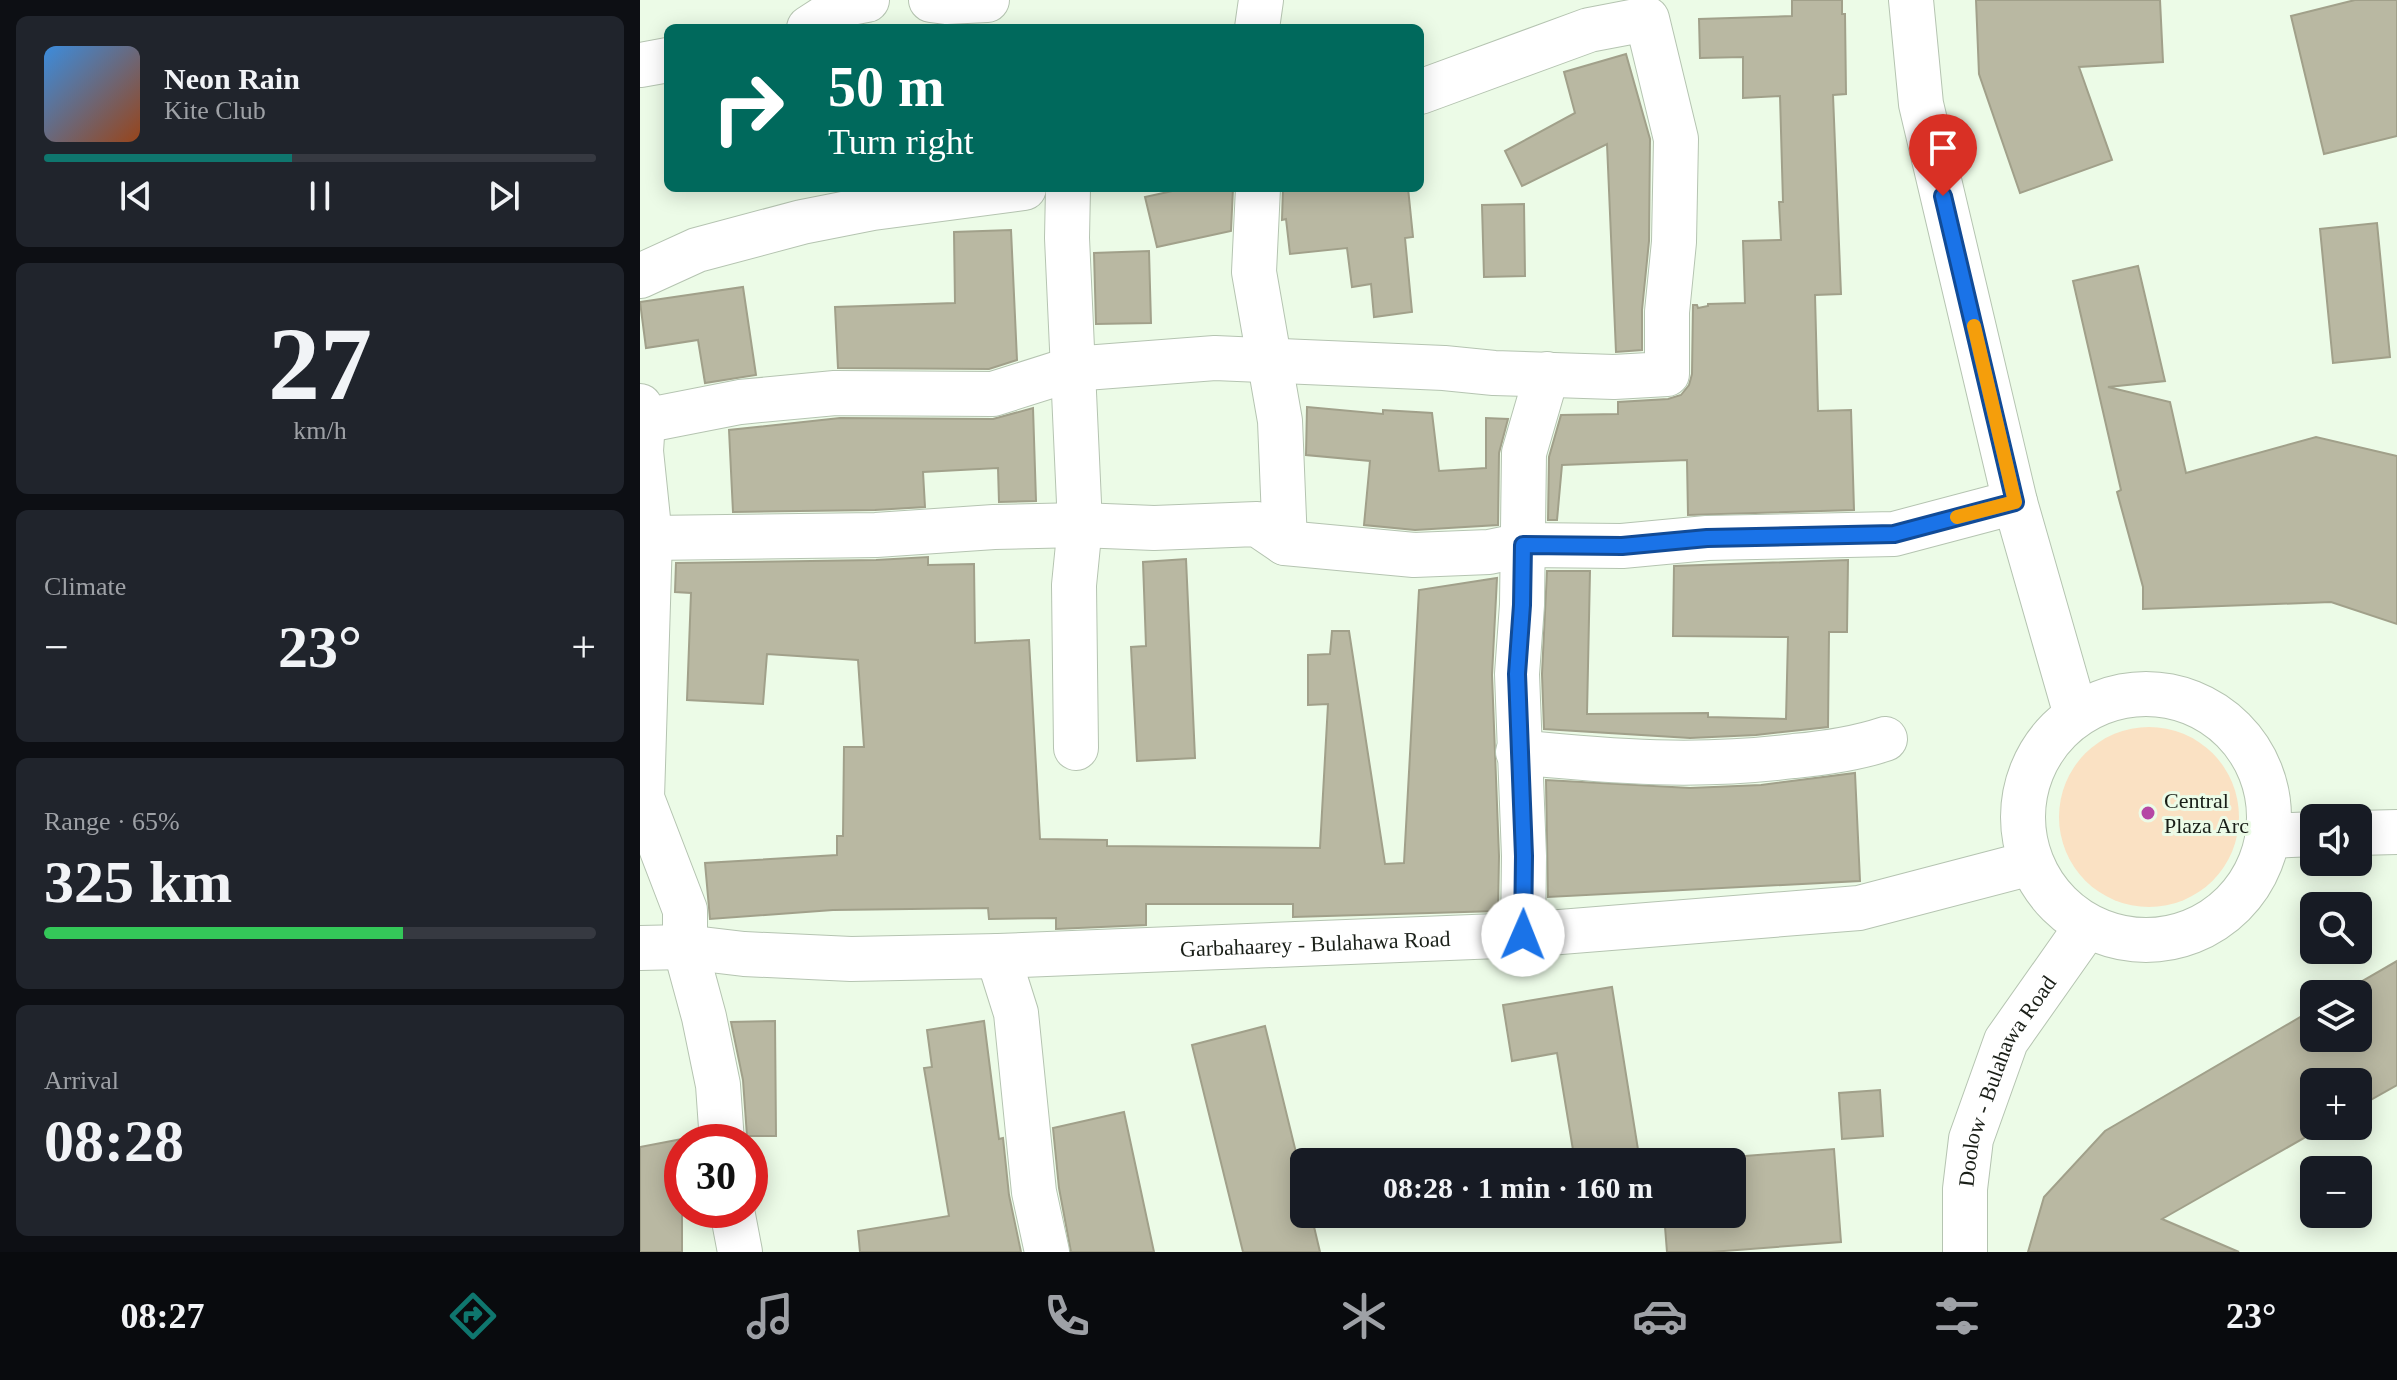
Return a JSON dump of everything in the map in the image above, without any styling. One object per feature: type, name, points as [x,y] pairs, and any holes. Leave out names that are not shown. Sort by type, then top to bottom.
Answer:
[{"type":"street","points":[[815,24],[846,4],[867,0]]},
{"type":"street","points":[[931,0],[987,0]]},
{"type":"street","points":[[1258,24],[1261,0]]},
{"type":"street","points":[[1911,0],[1921,104],[2015,502],[2076,715]]},
{"type":"street","points":[[721,1124],[718,1085],[685,947],[685,910],[642,798],[650,538],[641,451],[642,414],[835,393],[993,394],[1072,369],[1215,358],[1614,377],[1667,374],[1676,139],[1647,19],[1589,30],[1424,91]]},
{"type":"street","points":[[640,65],[664,61]]},
{"type":"street","points":[[640,276],[697,250],[802,222],[873,208],[994,192]]},
{"type":"street","points":[[1068,192],[1067,238],[1080,525],[1074,585],[1076,748]]},
{"type":"street","points":[[1258,192],[1254,272],[1280,421],[1285,543]]},
{"type":"street","points":[[1523,935],[1524,856],[1517,674],[1522,605],[1524,453],[1547,374]]},
{"type":"street","points":[[650,538],[876,535],[1080,525],[1154,528],[1257,524],[1285,543],[1414,555],[1489,552],[1523,545],[1622,546],[1707,538],[1894,534],[2015,502]]},
{"type":"street","points":[[2149,693],[2186,699],[2221,717],[2247,744],[2265,778],[2270,816],[2267,836],[2263,858],[2242,895],[2210,923],[2169,938],[2127,940],[2087,926],[2054,899],[2031,863],[2022,822],[2028,779],[2048,742],[2076,715],[2110,698],[2149,693]]},
{"type":"street","points":[[1518,752],[1632,763],[1739,763],[1853,749],[1885,739]]},
{"type":"street","points":[[2372,833],[2397,832]]},
{"type":"street","points":[[2267,836],[2300,835]]},
{"type":"street","name":"Garbahaarey - Bulahawa Road","points":[[640,948],[685,947],[744,954],[851,959],[1523,935],[1859,908],[2031,863]]},
{"type":"street","name":"Doolow - Bulahawa Road","points":[[1965,1252],[1965,1189],[1971,1139],[2006,1041],[2087,926]]},
{"type":"street","points":[[998,956],[1016,1013],[1034,1192],[1047,1252]]},
{"type":"street","points":[[735,1228],[740,1252]]},
{"type":"shaded area","points":[[2149,727],[2167,728],[2184,734],[2213,753],[2232,782],[2238,799],[2238,835],[2232,852],[2213,881],[2184,900],[2167,906],[2149,907],[2131,906],[2114,900],[2085,881],[2066,852],[2060,835],[2059,817],[2060,799],[2066,782],[2085,753],[2114,734],[2131,728]]},
{"type":"building","points":[[1792,0],[1842,0],[1842,14],[1845,14],[1846,94],[1833,95],[1841,294],[1815,295],[1818,411],[1851,410],[1854,510],[1688,515],[1687,460],[1562,465],[1557,520],[1548,520],[1549,457],[1561,415],[1618,414],[1618,402],[1668,399],[1681,395],[1689,385],[1692,374],[1693,305],[1698,308],[1708,304],[1745,303],[1743,241],[1781,240],[1780,96],[1743,98],[1743,57],[1700,58],[1699,19],[1792,16]]},
{"type":"building","points":[[1976,0],[2160,0],[2163,62],[2079,67],[2112,160],[2020,193],[1979,74]]},
{"type":"building","points":[[2355,0],[2397,0],[2397,136],[2324,154],[2291,16]]},
{"type":"building","points":[[1626,54],[1650,139],[1649,241],[1642,310],[1642,350],[1616,352],[1607,144],[1522,186],[1505,151],[1575,113],[1564,72]]},
{"type":"building","points":[[1168,192],[1233,192],[1231,231],[1157,247],[1145,197]]},
{"type":"building","points":[[1283,192],[1408,192],[1413,237],[1405,238],[1412,312],[1374,317],[1371,284],[1352,287],[1347,248],[1290,254],[1286,219],[1282,220]]},
{"type":"building","points":[[1524,204],[1525,276],[1484,277],[1482,205]]},
{"type":"building","points":[[2377,223],[2390,357],[2333,363],[2320,229]]},
{"type":"building","points":[[1011,230],[1017,360],[989,369],[838,368],[835,307],[955,303],[954,232]]},
{"type":"building","points":[[1149,251],[1151,323],[1096,324],[1094,253]]},
{"type":"building","points":[[2138,266],[2165,381],[2108,387],[2170,402],[2186,473],[2316,437],[2397,456],[2397,624],[2331,602],[2143,609],[2143,587],[2117,492],[2121,490],[2073,281]]},
{"type":"building","points":[[743,287],[756,375],[705,383],[698,340],[646,348],[640,302]]},
{"type":"building","points":[[1307,407],[1383,414],[1383,410],[1432,413],[1439,471],[1486,468],[1486,418],[1508,419],[1499,453],[1498,525],[1415,530],[1364,525],[1370,461],[1306,455]]},
{"type":"building","points":[[1033,408],[1036,501],[999,502],[998,468],[923,472],[925,507],[733,512],[729,430],[840,418],[993,419]]},
{"type":"building","points":[[928,557],[928,565],[974,564],[975,643],[1029,640],[1040,839],[1107,840],[1107,846],[1320,848],[1328,704],[1308,705],[1308,655],[1330,654],[1332,631],[1349,631],[1385,864],[1404,863],[1419,590],[1497,578],[1492,675],[1498,911],[1293,917],[1293,904],[1146,904],[1146,925],[1056,929],[1056,918],[989,919],[988,908],[833,910],[710,919],[705,863],[837,855],[837,836],[843,836],[844,747],[864,747],[858,660],[767,654],[763,704],[687,700],[691,593],[675,592],[676,563]]},
{"type":"building","points":[[1186,559],[1195,758],[1137,761],[1131,647],[1146,646],[1143,562]]},
{"type":"building","points":[[1848,560],[1847,632],[1829,632],[1828,727],[1690,738],[1544,729],[1542,674],[1547,571],[1590,571],[1587,714],[1708,713],[1708,717],[1786,719],[1788,637],[1673,636],[1674,566]]},
{"type":"building","points":[[1855,773],[1860,881],[1548,897],[1546,780],[1690,788],[1761,785]]},
{"type":"building","points":[[2397,961],[2397,1085],[2372,1099],[2372,1068],[2300,1068],[2300,1140],[2162,1219],[2239,1252],[2028,1252],[2044,1197],[2105,1131],[2300,1017],[2300,1052],[2372,1052],[2372,980],[2364,980]]},
{"type":"building","points":[[1612,987],[1638,1148],[1573,1148],[1557,1053],[1512,1061],[1503,1005]]},
{"type":"building","points":[[775,1021],[776,1136],[768,1136],[768,1124],[746,1124],[743,1080],[731,1022]]},
{"type":"building","points":[[984,1021],[999,1139],[1003,1138],[1009,1195],[1021,1252],[860,1252],[858,1231],[949,1216],[924,1068],[932,1067],[927,1030]]},
{"type":"building","points":[[1265,1026],[1295,1148],[1290,1148],[1290,1228],[1314,1228],[1320,1252],[1243,1252],[1192,1045]]},
{"type":"building","points":[[1880,1090],[1883,1136],[1842,1139],[1839,1093]]},
{"type":"building","points":[[1124,1112],[1154,1252],[1071,1252],[1059,1188],[1053,1128]]},
{"type":"building","points":[[664,1142],[664,1228],[682,1228],[682,1252],[640,1252],[640,1147]]},
{"type":"building","points":[[1834,1149],[1841,1242],[1711,1252],[1667,1252],[1665,1228],[1746,1228],[1746,1156]]},
{"type":"slow traffic","points":[[1957,517],[2015,502],[1974,326]]},
{"type":"place","name":"Central Plaza Arc","points":[[2148,813]]},
{"type":"route","points":[[1523,935],[1524,856],[1517,674],[1523,545],[1622,546],[1707,538],[1894,534],[2015,502],[1943,196]]}]
